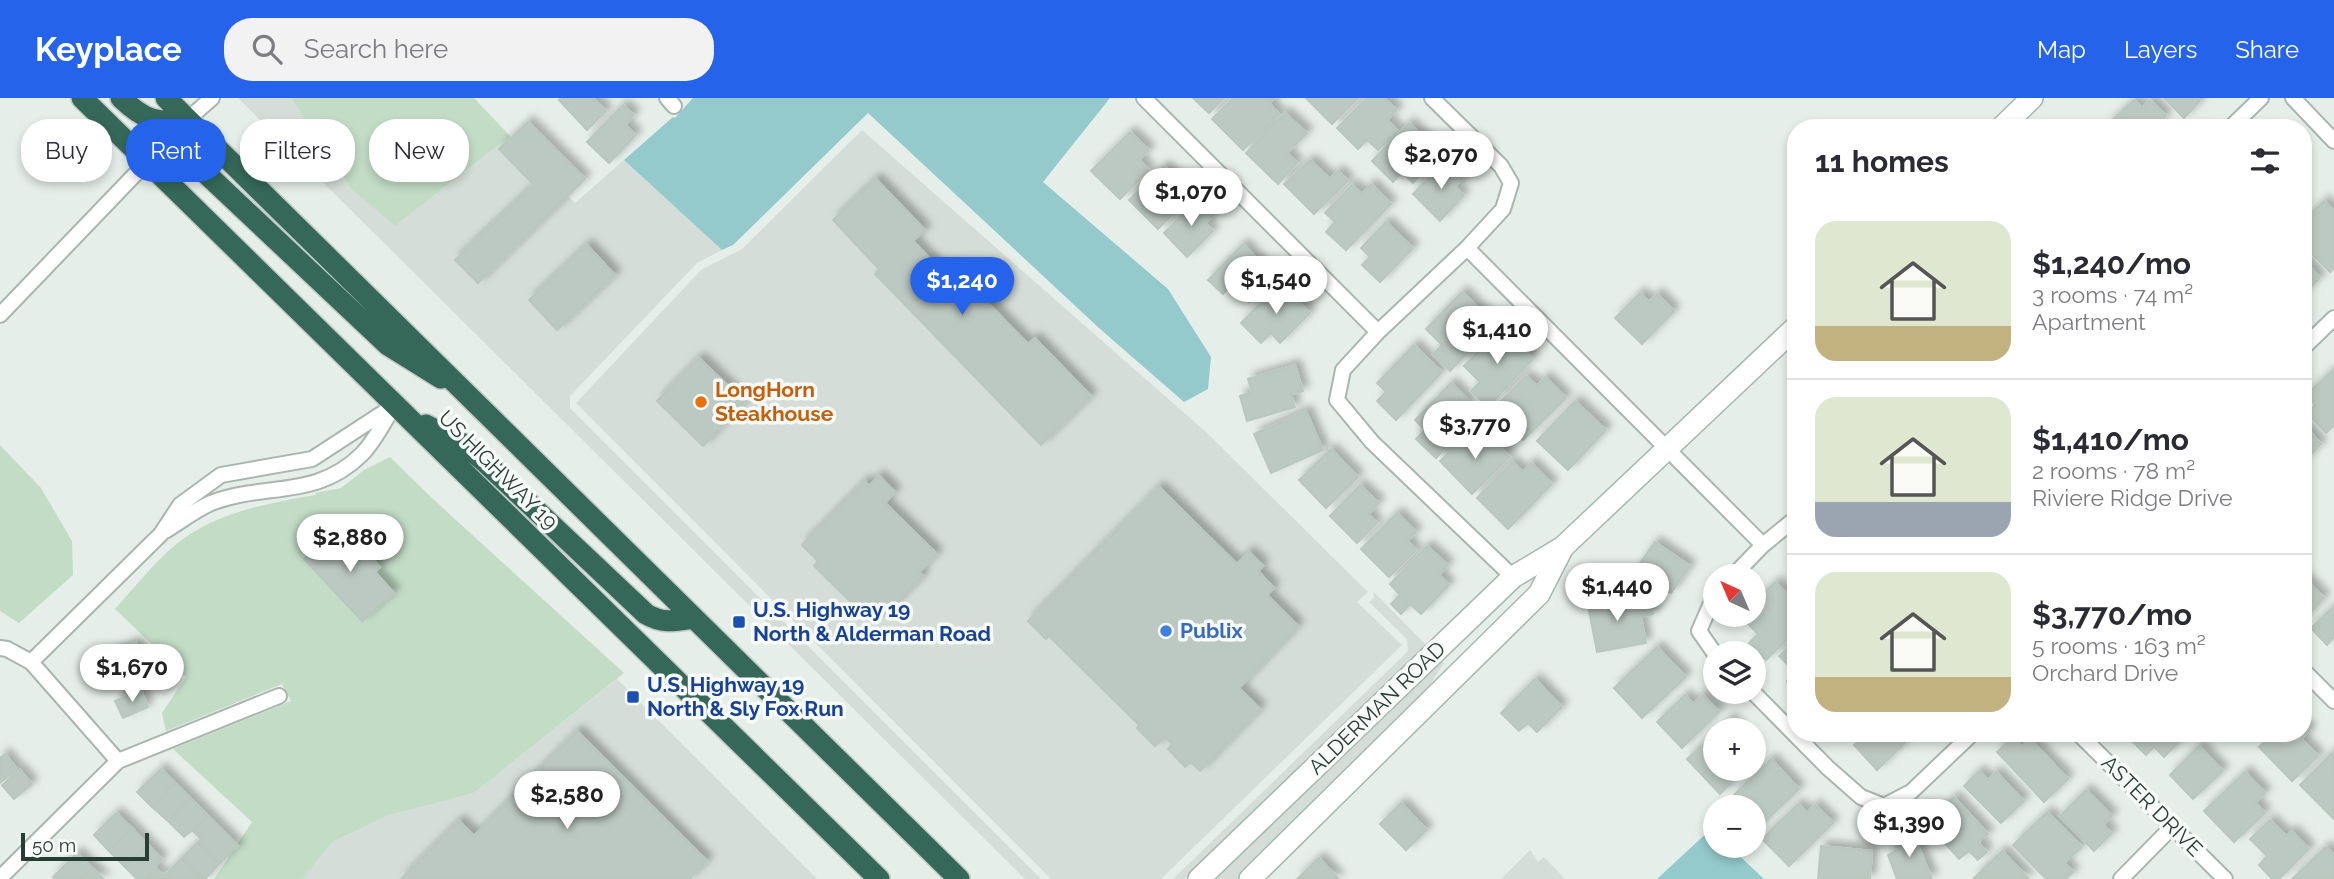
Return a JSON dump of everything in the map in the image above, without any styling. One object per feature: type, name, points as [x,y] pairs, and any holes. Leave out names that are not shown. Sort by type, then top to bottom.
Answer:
[{"type":"highway","name":"US HIGHWAY 19","points":[[82,98],[126,142]]},
{"type":"highway","points":[[121,98],[136,113],[149,119]]},
{"type":"highway","name":"US HIGHWAY 19","points":[[166,98],[186,119]]},
{"type":"highway","name":"US HIGHWAY 19","points":[[226,158],[959,879]]},
{"type":"highway","name":"US HIGHWAY 19","points":[[167,182],[879,879]]},
{"type":"highway","points":[[215,182],[388,345],[415,364],[467,393]]},
{"type":"highway","points":[[402,410],[464,444],[646,614],[658,621],[694,618]]},
{"type":"street","points":[[188,119],[212,98]]},
{"type":"street","points":[[1144,98],[1378,332]]},
{"type":"street","points":[[1432,98],[1501,166],[1511,183],[1503,209],[1343,370],[1337,400],[1372,442],[1513,576]]},
{"type":"street","points":[[2010,119],[2032,98]]},
{"type":"street","points":[[2239,119],[2261,98]]},
{"type":"street","points":[[2292,98],[2334,141]]},
{"type":"street","points":[[0,315],[127,182]]},
{"type":"street","points":[[1467,248],[1763,545]]},
{"type":"street","points":[[2312,339],[2334,318]]},
{"type":"street","name":"ALDERMAN ROAD","points":[[1199,879],[1513,576],[1563,547],[1787,336]]},
{"type":"street","points":[[161,534],[211,504],[330,479],[363,454],[402,410]]},
{"type":"street","points":[[31,662],[161,534],[180,505],[220,475],[312,459],[402,410]]},
{"type":"street","points":[[1745,564],[1787,525]]},
{"type":"street","name":"ALDERMAN ROAD","points":[[1250,879],[1539,594],[1563,547]]},
{"type":"street","points":[[1703,622],[1699,631],[1706,641]]},
{"type":"street","points":[[0,648],[31,662],[118,761]]},
{"type":"street","points":[[2312,679],[2334,701]]},
{"type":"street","points":[[0,878],[118,761],[279,696]]},
{"type":"street","points":[[1765,704],[1787,726]]},
{"type":"street","points":[[1802,742],[1861,797],[1884,806],[1911,792],[1963,742]]},
{"type":"street","name":"ASTER DRIVE","points":[[2087,742],[2225,879]]},
{"type":"street","points":[[2121,879],[2172,827]]},
{"type":"shaded area","points":[[238,98],[291,98],[305,119],[259,119]]},
{"type":"shaded area","points":[[862,130],[1206,432],[1368,592],[1357,602],[1402,645],[1161,879],[1051,879],[576,403],[701,270],[742,249]]},
{"type":"shaded area","points":[[510,136],[575,203],[624,160],[722,250],[697,263],[570,396],[570,408],[1041,879],[1025,879],[323,182],[346,182],[395,226],[451,182],[469,182],[469,168]]},
{"type":"shaded area","points":[[1373,591],[1427,646],[1185,879],[1173,879],[1408,651],[1407,639],[1369,602],[1374,598]]},
{"type":"shaded area","points":[[1441,660],[1444,663],[1428,688],[1236,879],[1213,879]]},
{"type":"shaded area","points":[[617,679],[817,879],[303,879],[332,842],[389,815],[474,793]]},
{"type":"shaded area","points":[[1530,850],[1538,862],[1544,857],[1565,879],[1501,879]]},
{"type":"green space","points":[[291,98],[474,98],[510,136],[469,168],[469,119],[369,119],[369,182],[451,182],[395,226],[346,182],[355,182],[355,119],[305,119]]},
{"type":"green space","points":[[0,445],[41,488],[72,541],[73,575],[19,623],[0,611]]},
{"type":"green space","points":[[390,457],[624,673],[474,793],[389,815],[332,842],[303,879],[214,879],[252,822],[173,749],[291,701],[282,684],[166,731],[162,713],[186,677],[115,609],[166,553],[206,525],[241,511],[341,488],[364,470]]},
{"type":"water","points":[[693,98],[1110,98],[1043,182],[1168,289],[1211,357],[1208,389],[1184,402],[1099,328],[868,113],[733,245],[722,250],[624,160],[675,118]]},
{"type":"water","points":[[1703,836],[1703,858],[1742,858],[1764,879],[1657,879]]},
{"type":"building","points":[[593,98],[606,111],[587,130],[559,100]]},
{"type":"building","points":[[1193,98],[1224,98],[1209,113]]},
{"type":"building","points":[[1233,98],[1275,98],[1269,103],[1279,114],[1243,150],[1212,119]]},
{"type":"building","points":[[1306,98],[1358,98],[1332,124]]},
{"type":"building","points":[[1367,98],[1384,98],[1397,110],[1387,120],[1398,131],[1378,150],[1367,140],[1358,149],[1337,128]]},
{"type":"building","points":[[2164,98],[2197,98],[2200,101],[2184,118]]},
{"type":"building","points":[[2134,100],[2142,108],[2150,100],[2166,116],[2163,119],[2113,119]]},
{"type":"building","points":[[623,105],[634,115],[625,125],[636,135],[609,163],[587,142]]},
{"type":"building","points":[[1285,113],[1307,133],[1287,153],[1297,163],[1278,184],[1246,153]]},
{"type":"building","points":[[528,122],[585,179],[478,283],[455,260],[534,185],[499,149]]},
{"type":"building","points":[[1409,123],[1441,154],[1413,183],[1402,172],[1393,182],[1372,161]]},
{"type":"building","points":[[1130,132],[1149,150],[1139,160],[1149,170],[1120,199],[1091,171]]},
{"type":"building","points":[[1310,160],[1330,179],[1338,171],[1348,181],[1314,214],[1284,184]]},
{"type":"building","points":[[1445,161],[1463,178],[1455,187],[1464,195],[1440,221],[1413,194]]},
{"type":"building","points":[[1164,166],[1183,185],[1174,194],[1184,203],[1158,229],[1129,200]]},
{"type":"building","points":[[876,179],[925,230],[913,241],[944,273],[952,266],[1028,344],[1035,338],[1091,396],[1041,445],[875,274],[879,269],[833,220]]},
{"type":"building","points":[[1371,184],[1391,204],[1346,250],[1326,232],[1335,222],[1325,213],[1352,185],[1362,194]]},
{"type":"building","points":[[1198,199],[1214,215],[1205,223],[1213,231],[1187,257],[1164,233]]},
{"type":"building","points":[[2324,201],[2334,211],[2334,268],[2330,272],[2312,254],[2312,212]]},
{"type":"building","points":[[1386,222],[1413,248],[1380,282],[1362,265],[1370,257],[1361,248]]},
{"type":"building","points":[[1243,244],[1274,276],[1249,302],[1231,285],[1223,294],[1208,280]]},
{"type":"building","points":[[587,245],[615,275],[557,330],[529,300]]},
{"type":"building","points":[[2312,269],[2320,278],[2312,286]]},
{"type":"building","points":[[1281,283],[1310,313],[1280,343],[1271,333],[1261,343],[1241,323]]},
{"type":"building","points":[[1462,292],[1495,324],[1450,371],[1433,354],[1442,345],[1426,329]]},
{"type":"building","points":[[1640,293],[1649,302],[1657,294],[1674,311],[1642,344],[1615,318]]},
{"type":"building","points":[[1501,328],[1533,359],[1488,407],[1471,391],[1480,382],[1464,366]]},
{"type":"building","points":[[1414,345],[1442,372],[1396,420],[1377,401],[1386,392],[1377,383]]},
{"type":"building","name":"LongHorn Steakhouse","points":[[699,358],[745,402],[703,446],[657,401]]},
{"type":"building","points":[[1295,365],[1303,391],[1291,394],[1295,407],[1247,421],[1240,396],[1252,392],[1248,379]]},
{"type":"building","points":[[2332,371],[2334,425],[2326,433],[2312,418],[2312,408],[2315,405],[2312,402],[2312,389]]},
{"type":"building","points":[[1526,376],[1537,386],[1545,377],[1566,398],[1523,440],[1513,430],[1521,422],[1501,401]]},
{"type":"building","points":[[1451,383],[1470,402],[1461,411],[1471,420],[1436,458],[1416,439],[1425,430],[1415,420]]},
{"type":"building","points":[[1575,401],[1606,430],[1568,470],[1537,441]]},
{"type":"building","points":[[1306,411],[1323,450],[1271,473],[1254,434]]},
{"type":"building","points":[[1486,433],[1510,457],[1472,494],[1440,461],[1468,434],[1476,442]]},
{"type":"building","points":[[2312,434],[2321,444],[2312,453]]},
{"type":"building","points":[[1331,449],[1358,477],[1326,508],[1299,480]]},
{"type":"building","points":[[1512,462],[1523,472],[1531,463],[1552,484],[1508,529],[1477,498]]},
{"type":"building","points":[[879,476],[895,492],[885,503],[937,554],[919,572],[923,576],[884,616],[862,613],[814,566],[818,561],[802,545],[865,481],[869,486]]},
{"type":"building","points":[[1360,485],[1379,503],[1368,514],[1377,523],[1357,543],[1330,516]]},
{"type":"building","name":"Publix","points":[[1159,487],[1237,564],[1249,552],[1263,566],[1258,571],[1274,588],[1267,595],[1298,626],[1239,688],[1260,709],[1200,771],[1191,762],[1185,767],[1168,749],[1172,744],[1165,737],[1155,746],[1137,728],[1139,725],[1049,636],[1046,639],[1028,621]]},
{"type":"building","points":[[1397,513],[1416,532],[1407,541],[1416,550],[1389,577],[1361,549]]},
{"type":"building","points":[[338,528],[355,548],[359,544],[366,552],[369,550],[380,567],[375,572],[394,593],[362,621],[304,559]]},
{"type":"building","points":[[1655,542],[1690,566],[1671,593],[1636,569]]},
{"type":"building","points":[[1427,546],[1448,565],[1439,575],[1449,585],[1421,614],[1410,604],[1401,614],[1391,604],[1400,595],[1390,584]]},
{"type":"building","points":[[1775,582],[1787,594],[1787,640],[1766,660],[1766,641],[1751,641],[1758,634],[1751,627],[1766,627],[1766,591]]},
{"type":"building","points":[[2312,586],[2324,598],[2312,611]]},
{"type":"building","points":[[1611,595],[1614,608],[1650,601],[1653,614],[1641,617],[1646,643],[1597,652],[1587,600]]},
{"type":"building","points":[[2331,609],[2334,612],[2334,637],[2327,645],[2312,627]]},
{"type":"building","points":[[136,642],[145,661],[118,673],[109,654]]},
{"type":"building","points":[[1657,647],[1686,677],[1642,718],[1614,688]]},
{"type":"building","points":[[1787,648],[1787,664],[1779,656]]},
{"type":"building","points":[[148,665],[154,680],[125,693],[118,677]]},
{"type":"building","points":[[1535,679],[1562,707],[1537,732],[1528,723],[1519,731],[1501,713]]},
{"type":"building","points":[[141,690],[148,707],[123,718],[115,701]]},
{"type":"building","points":[[1685,695],[1693,704],[1703,695],[1703,704],[1711,704],[1719,712],[1713,718],[1703,718],[1703,728],[1682,748],[1657,722]]},
{"type":"building","points":[[577,731],[707,861],[689,879],[401,879],[459,821],[474,836]]},
{"type":"building","points":[[1857,742],[1906,742],[1877,770],[1854,745]]},
{"type":"building","points":[[2008,742],[2018,742],[2022,747],[2027,742],[2033,742],[2068,779],[2044,802],[1997,752]]},
{"type":"building","points":[[2133,742],[2179,742],[2164,757],[2154,747],[2146,755]]},
{"type":"building","points":[[2264,742],[2304,742],[2318,756],[2292,781],[2259,747]]},
{"type":"building","points":[[1703,744],[1703,776],[1687,759]]},
{"type":"building","points":[[2199,746],[2223,771],[2193,799],[2170,775]]},
{"type":"building","points":[[2332,753],[2334,755],[2333,818],[2300,785]]},
{"type":"building","points":[[5,754],[17,769],[0,783],[0,758]]},
{"type":"building","points":[[1771,759],[1799,789],[1766,821],[1766,795],[1734,795],[1748,781],[1766,781],[1766,764]]},
{"type":"building","points":[[161,769],[175,783],[152,807],[137,792]]},
{"type":"building","points":[[20,770],[32,784],[14,799],[2,785]]},
{"type":"building","points":[[1979,771],[1988,780],[1996,772],[2024,801],[2001,823],[1964,786]]},
{"type":"building","points":[[2245,772],[2265,793],[2255,803],[2265,813],[2234,842],[2204,811]]},
{"type":"building","points":[[1708,781],[1734,781],[1720,794]]},
{"type":"building","points":[[175,783],[190,798],[168,821],[152,807]]},
{"type":"building","points":[[2086,790],[2112,816],[2103,825],[2112,833],[2094,851],[2060,816]]},
{"type":"building","points":[[1954,797],[1988,834],[1978,842],[1987,852],[1978,860],[1969,851],[1959,859],[1926,822]]},
{"type":"building","points":[[190,798],[208,816],[184,837],[168,821]]},
{"type":"building","points":[[1401,803],[1427,830],[1406,850],[1380,824]]},
{"type":"building","points":[[1798,804],[1807,813],[1815,805],[1833,823],[1789,866],[1766,843],[1766,835]]},
{"type":"building","points":[[2047,812],[2082,847],[2064,863],[2073,872],[2066,879],[2046,879],[2013,845]]},
{"type":"building","points":[[116,813],[132,828],[109,851],[94,835]]},
{"type":"building","points":[[208,816],[238,846],[219,864],[198,842],[201,839],[193,831]]},
{"type":"building","points":[[2270,820],[2286,836],[2292,831],[2309,849],[2279,879],[2272,879],[2259,865],[2267,856],[2250,839]]},
{"type":"building","points":[[132,828],[148,845],[125,867],[109,851]]},
{"type":"building","points":[[1912,830],[1932,879],[1897,879],[1888,855],[1897,850],[1893,838]]},
{"type":"building","points":[[198,842],[219,864],[205,879],[182,858]]},
{"type":"building","points":[[148,845],[162,859],[145,879],[137,879],[125,867]]},
{"type":"building","points":[[1821,846],[1872,851],[1870,879],[1818,879]]},
{"type":"building","points":[[2326,847],[2334,855],[2334,879],[2292,879]]},
{"type":"building","points":[[2002,851],[2029,879],[1974,878]]},
{"type":"building","points":[[77,853],[92,868],[81,879],[55,879],[53,877]]},
{"type":"building","points":[[182,858],[202,879],[172,879],[167,873]]},
{"type":"building","points":[[1319,858],[1339,879],[1297,879],[1298,878]]},
{"type":"building","points":[[92,868],[101,876],[104,879],[81,879]]},
{"type":"building","points":[[156,869],[163,876],[167,873],[172,879],[145,879]]},
{"type":"place","name":"LongHorn Steakhouse","points":[[701,402]]},
{"type":"place","name":"U.S. Highway 19 North & Alderman Road","points":[[739,622]]},
{"type":"place","name":"Publix","points":[[1166,631]]},
{"type":"place","name":"U.S. Highway 19 North & Sly Fox Run","points":[[633,697]]}]
